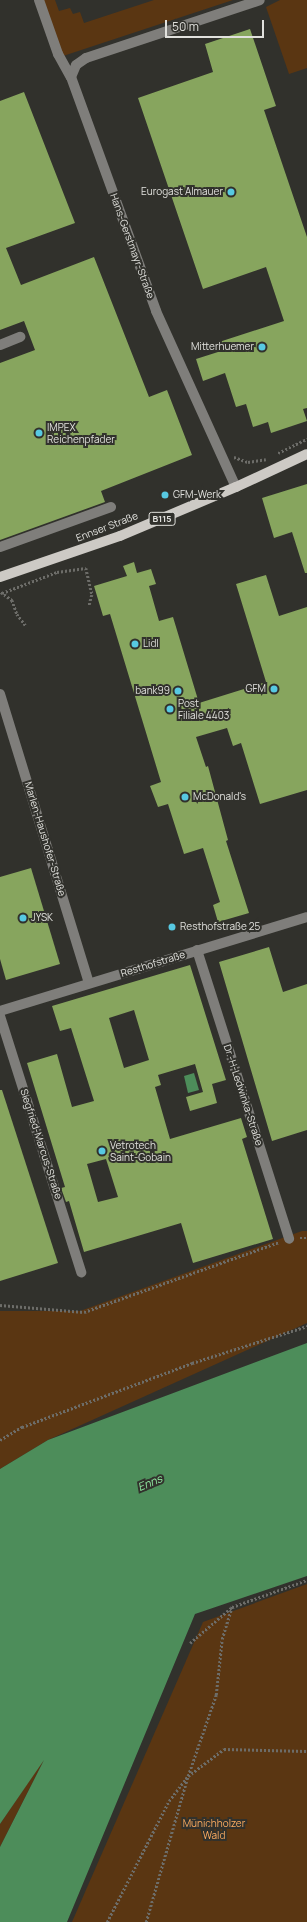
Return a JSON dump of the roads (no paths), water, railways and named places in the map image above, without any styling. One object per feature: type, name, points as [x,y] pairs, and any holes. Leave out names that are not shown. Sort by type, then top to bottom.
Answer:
[{"type":"main road","name":"Ennser Straße","points":[[0,577],[120,536],[236,487],[307,454]]},
{"type":"street","name":"Hans-Gerstmayr-Straße","points":[[39,0],[58,54],[71,77],[156,311],[236,487]]},
{"type":"street","points":[[71,77],[76,65],[86,58],[260,0]]},
{"type":"street","points":[[0,345],[20,338]]},
{"type":"street","points":[[0,547],[111,507]]},
{"type":"street","name":"Marlen-Haushofer-Straße","points":[[0,694],[90,984]]},
{"type":"street","name":"Resthofstraße","points":[[0,1011],[197,950],[307,918]]},
{"type":"street","name":"Dr.-H-Ledwinka-Straße","points":[[197,950],[289,1239]]},
{"type":"street","name":"Siegfried-Marcus-Straße","points":[[0,1016],[82,1272]]},
{"type":"water","points":[[194,1073],[199,1090],[188,1093],[184,1076]]},
{"type":"water","name":"Enns","points":[[307,1343],[307,1576],[195,1614],[67,1922],[0,1922],[0,1847],[44,1760],[0,1824],[0,1469],[48,1440]]},
{"type":"place","name":"Eurogast Almauer","points":[[231,192]]},
{"type":"place","name":"Mitterhuemer","points":[[262,347]]},
{"type":"place","name":"IMPEX Reichenpfader","points":[[39,433]]},
{"type":"place","name":"GFM-Werk","points":[[165,495]]},
{"type":"place","name":"Lidl","points":[[135,644]]},
{"type":"place","name":"GFM","points":[[274,689]]},
{"type":"place","name":"bank99","points":[[178,691]]},
{"type":"place","name":"Post Filiale 4403","points":[[170,709]]},
{"type":"place","name":"McDonald's","points":[[185,797]]},
{"type":"place","name":"JYSK","points":[[23,918]]},
{"type":"place","name":"Resthofstraße 25","points":[[172,927]]},
{"type":"place","name":"Vetrotech Saint-Gobain","points":[[102,1151]]},
{"type":"park label","name":"Münichholzer Wald","points":[[214,1828]]}]
